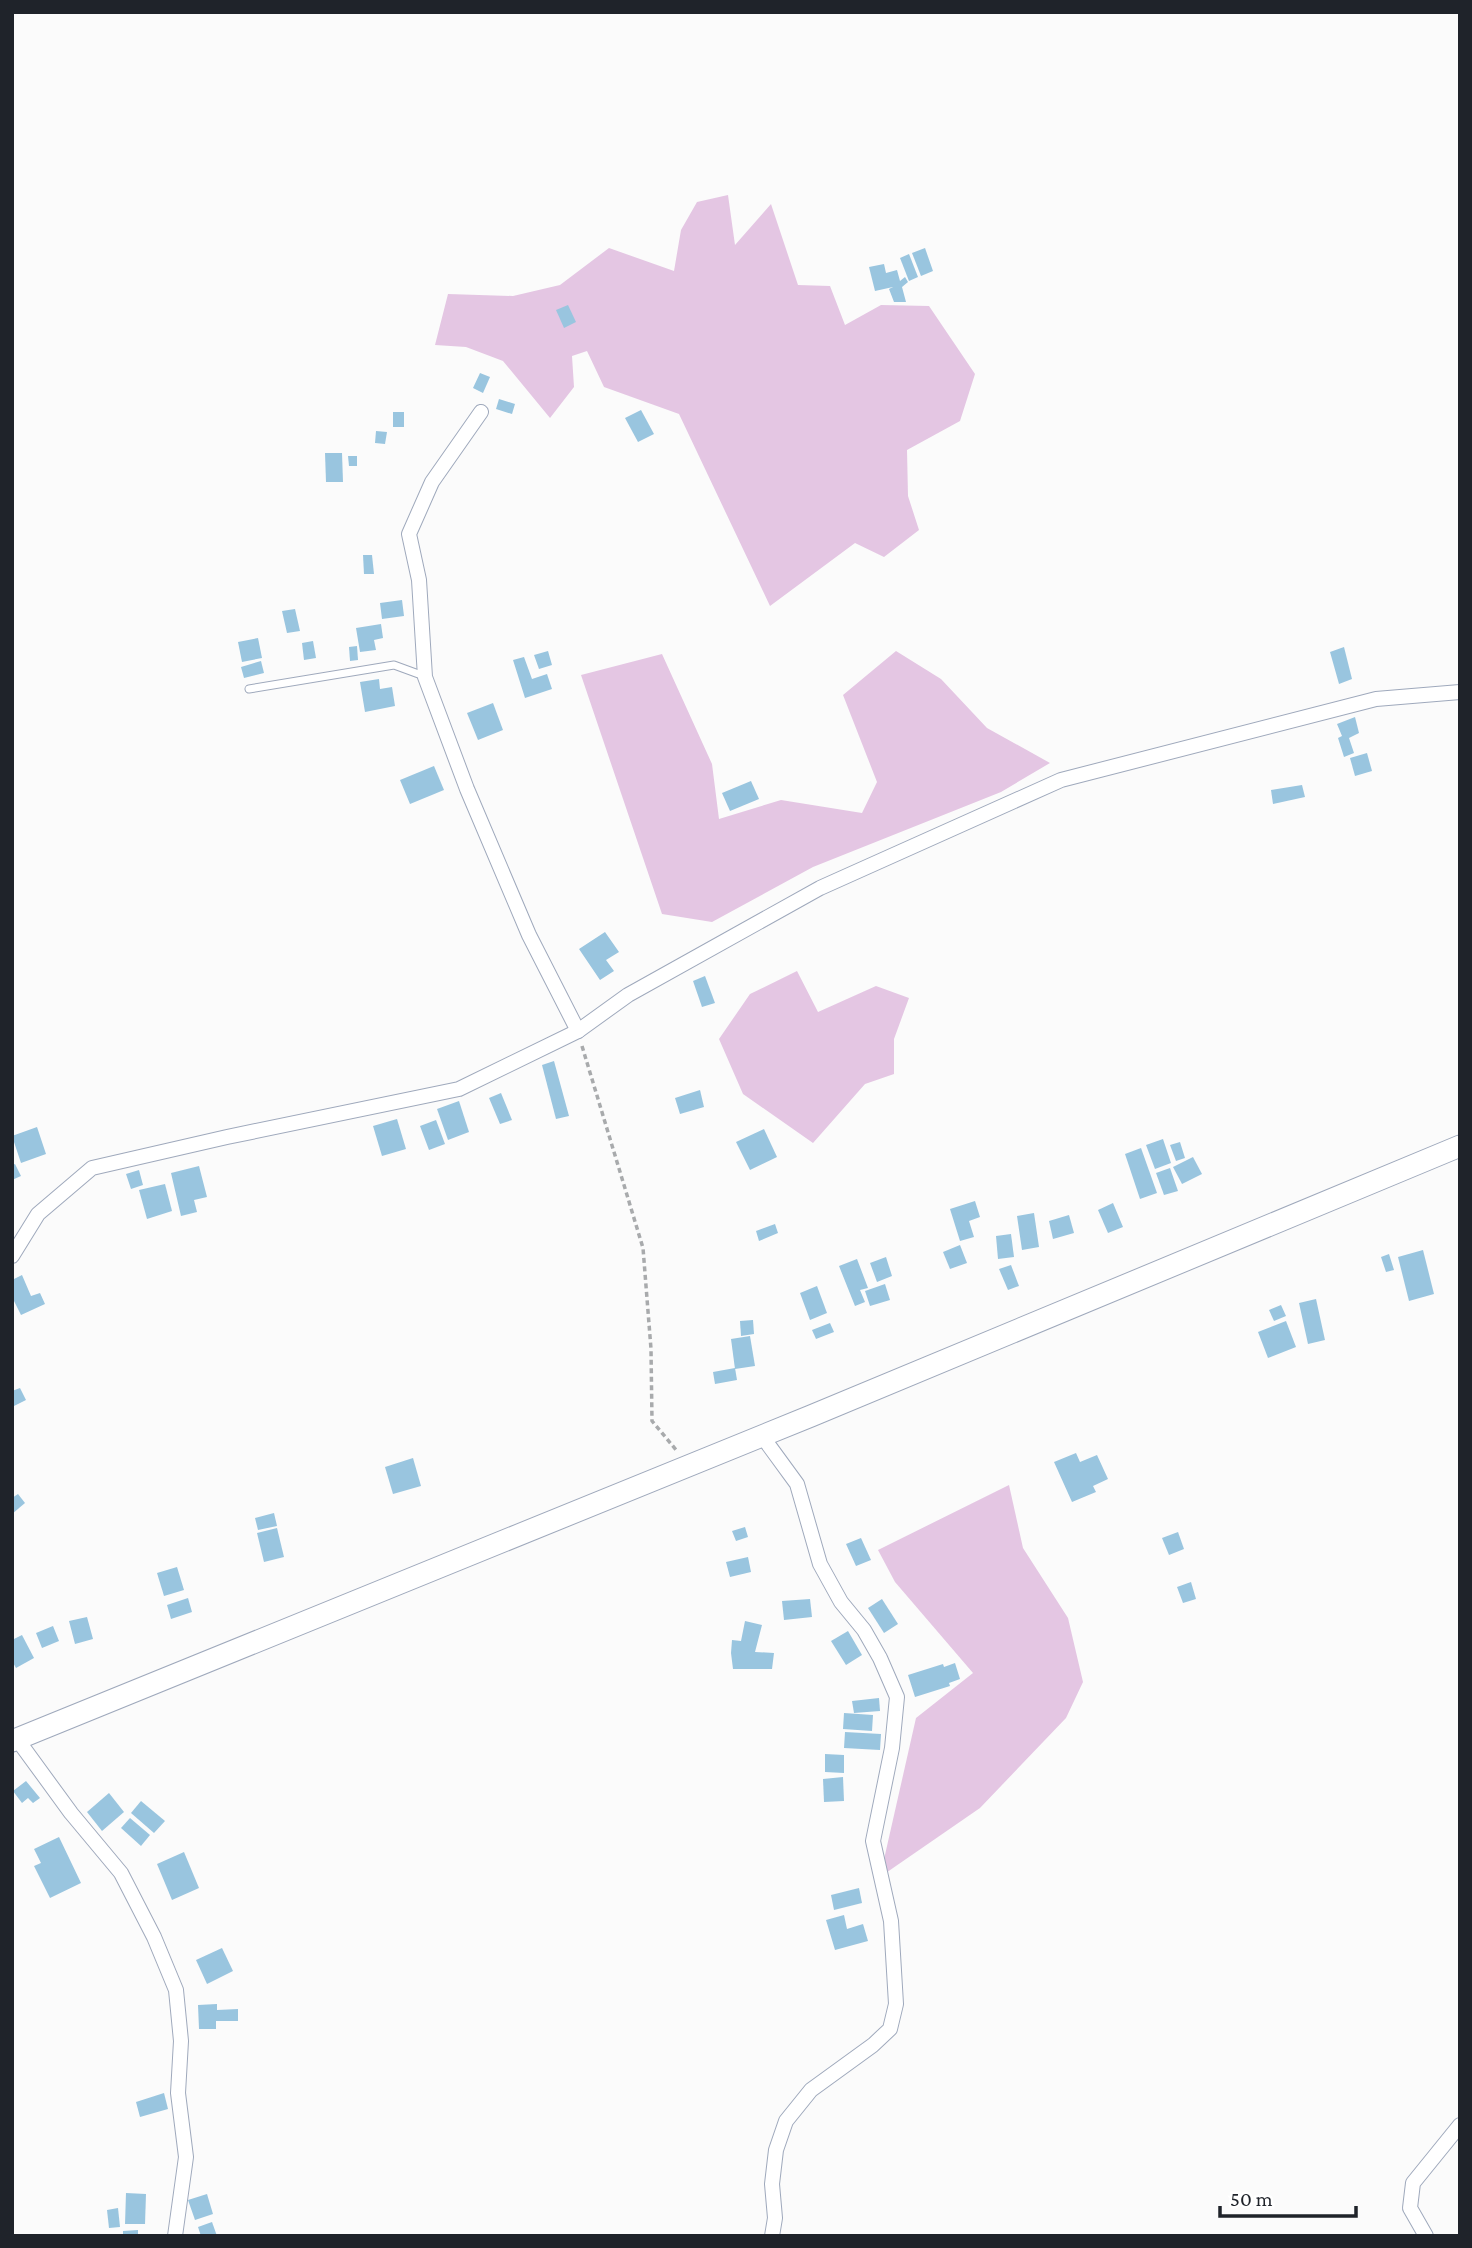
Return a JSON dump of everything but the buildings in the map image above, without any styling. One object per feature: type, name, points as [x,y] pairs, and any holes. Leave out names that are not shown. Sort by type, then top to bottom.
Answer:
[{"type":"main road","points":[[15,1740],[762,1436],[1460,1146]]},
{"type":"street","points":[[481,412],[432,482],[408,534],[419,580],[425,677],[467,789],[529,935],[578,1031]]},
{"type":"street","points":[[12,1256],[38,1214],[92,1168],[459,1089],[578,1031],[628,995],[820,888],[1061,780],[1376,699],[1460,692]]},
{"type":"street","points":[[762,1436],[797,1484],[820,1564],[841,1602],[864,1630],[897,1697],[892,1748],[873,1841],[891,1921],[896,2004],[890,2029],[873,2045],[811,2090],[786,2121],[776,2150],[772,2184],[775,2218],[772,2236]]},
{"type":"street","points":[[15,1740],[121,1872],[154,1937],[176,1990],[181,2040],[178,2093],[186,2157],[175,2236]]},
{"type":"street","points":[[1426,2236],[1410,2208],[1413,2183],[1460,2125]]},
{"type":"lane","points":[[249,689],[394,665],[425,677]]},
{"type":"path","points":[[578,1031],[643,1248],[651,1349],[652,1421],[690,1465]]},
{"type":"shaded area","points":[[728,195],[735,245],[771,204],[798,285],[830,286],[845,325],[881,305],[929,306],[975,374],[960,421],[907,450],[908,496],[919,530],[884,557],[855,543],[770,606],[679,414],[604,387],[587,351],[572,356],[574,387],[550,418],[503,361],[466,347],[435,345],[448,294],[513,296],[560,285],[609,248],[674,271],[681,230],[697,202]]},
{"type":"shaded area","points":[[896,651],[941,679],[987,728],[1050,763],[1001,792],[813,867],[712,922],[662,914],[581,675],[662,654],[712,764],[719,819],[781,800],[862,813],[877,782],[843,695]]},
{"type":"shaded area","points":[[797,971],[818,1012],[876,986],[909,998],[894,1039],[894,1074],[865,1084],[813,1143],[743,1094],[719,1039],[750,994]]},
{"type":"shaded area","points":[[1009,1485],[1023,1548],[1068,1618],[1083,1682],[1066,1718],[980,1808],[880,1877],[916,1718],[973,1673],[895,1582],[878,1550]]}]
